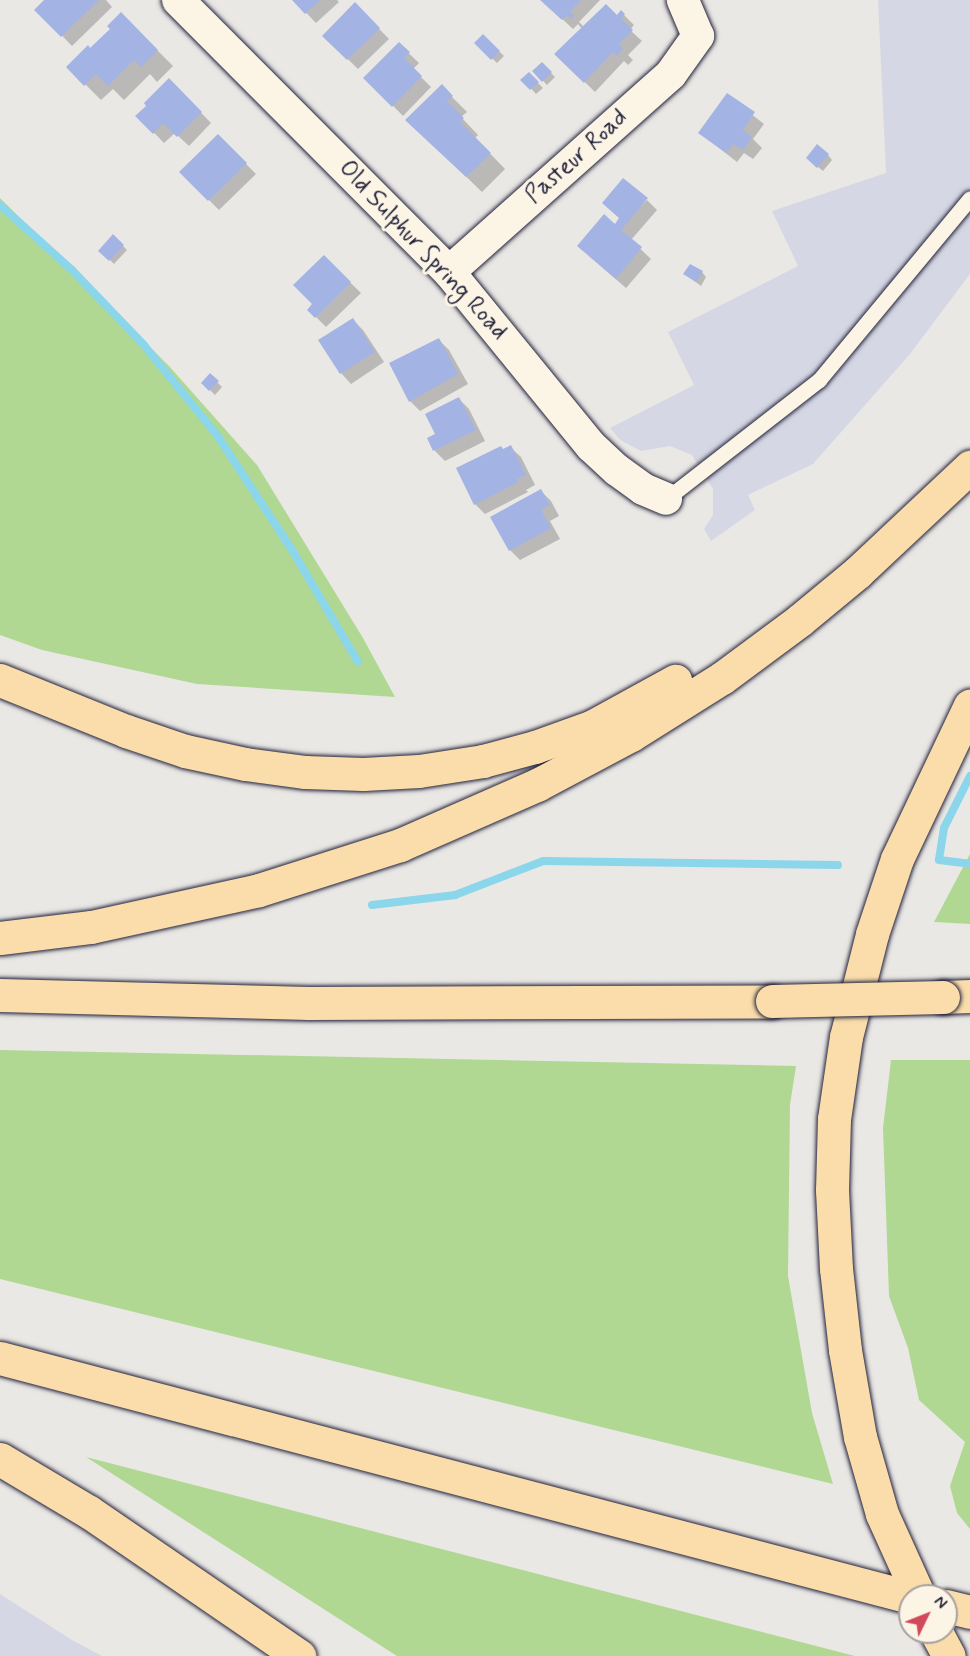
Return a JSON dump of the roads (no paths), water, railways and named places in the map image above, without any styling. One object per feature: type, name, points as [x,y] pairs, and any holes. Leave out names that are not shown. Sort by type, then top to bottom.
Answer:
[{"type":"highway","points":[[0,680],[126,731],[185,751],[245,764],[305,772],[363,774],[419,771],[483,760],[535,747],[593,726],[644,700],[712,658],[795,600],[970,457]]},
{"type":"highway","points":[[0,938],[91,927],[259,890],[400,845],[537,785],[631,735],[722,678],[858,572],[970,467]]},
{"type":"highway","points":[[914,1584],[882,1514],[860,1437],[845,1350],[832,1190],[834,1119],[846,1037],[872,934],[897,859],[970,705]]},
{"type":"highway","points":[[0,995],[309,1003],[772,1001],[957,996]]},
{"type":"highway","points":[[0,1358],[898,1594]]},
{"type":"highway","points":[[0,1459],[89,1512],[300,1656]]},
{"type":"street","name":"Old Sulphur Spring Road","points":[[178,0],[449,272],[591,446],[617,470],[643,489],[666,499]]},
{"type":"street","name":"Pasteur Road","points":[[449,272],[670,74],[698,36],[683,0]]},
{"type":"lane","points":[[666,499],[819,380],[970,198]]},
{"type":"waterway","points":[[0,205],[72,270],[143,344],[217,435],[292,550],[358,662]]},
{"type":"waterway","points":[[970,776],[944,828],[939,860],[970,864]]},
{"type":"waterway","points":[[372,905],[455,895],[543,861],[838,865]]}]
